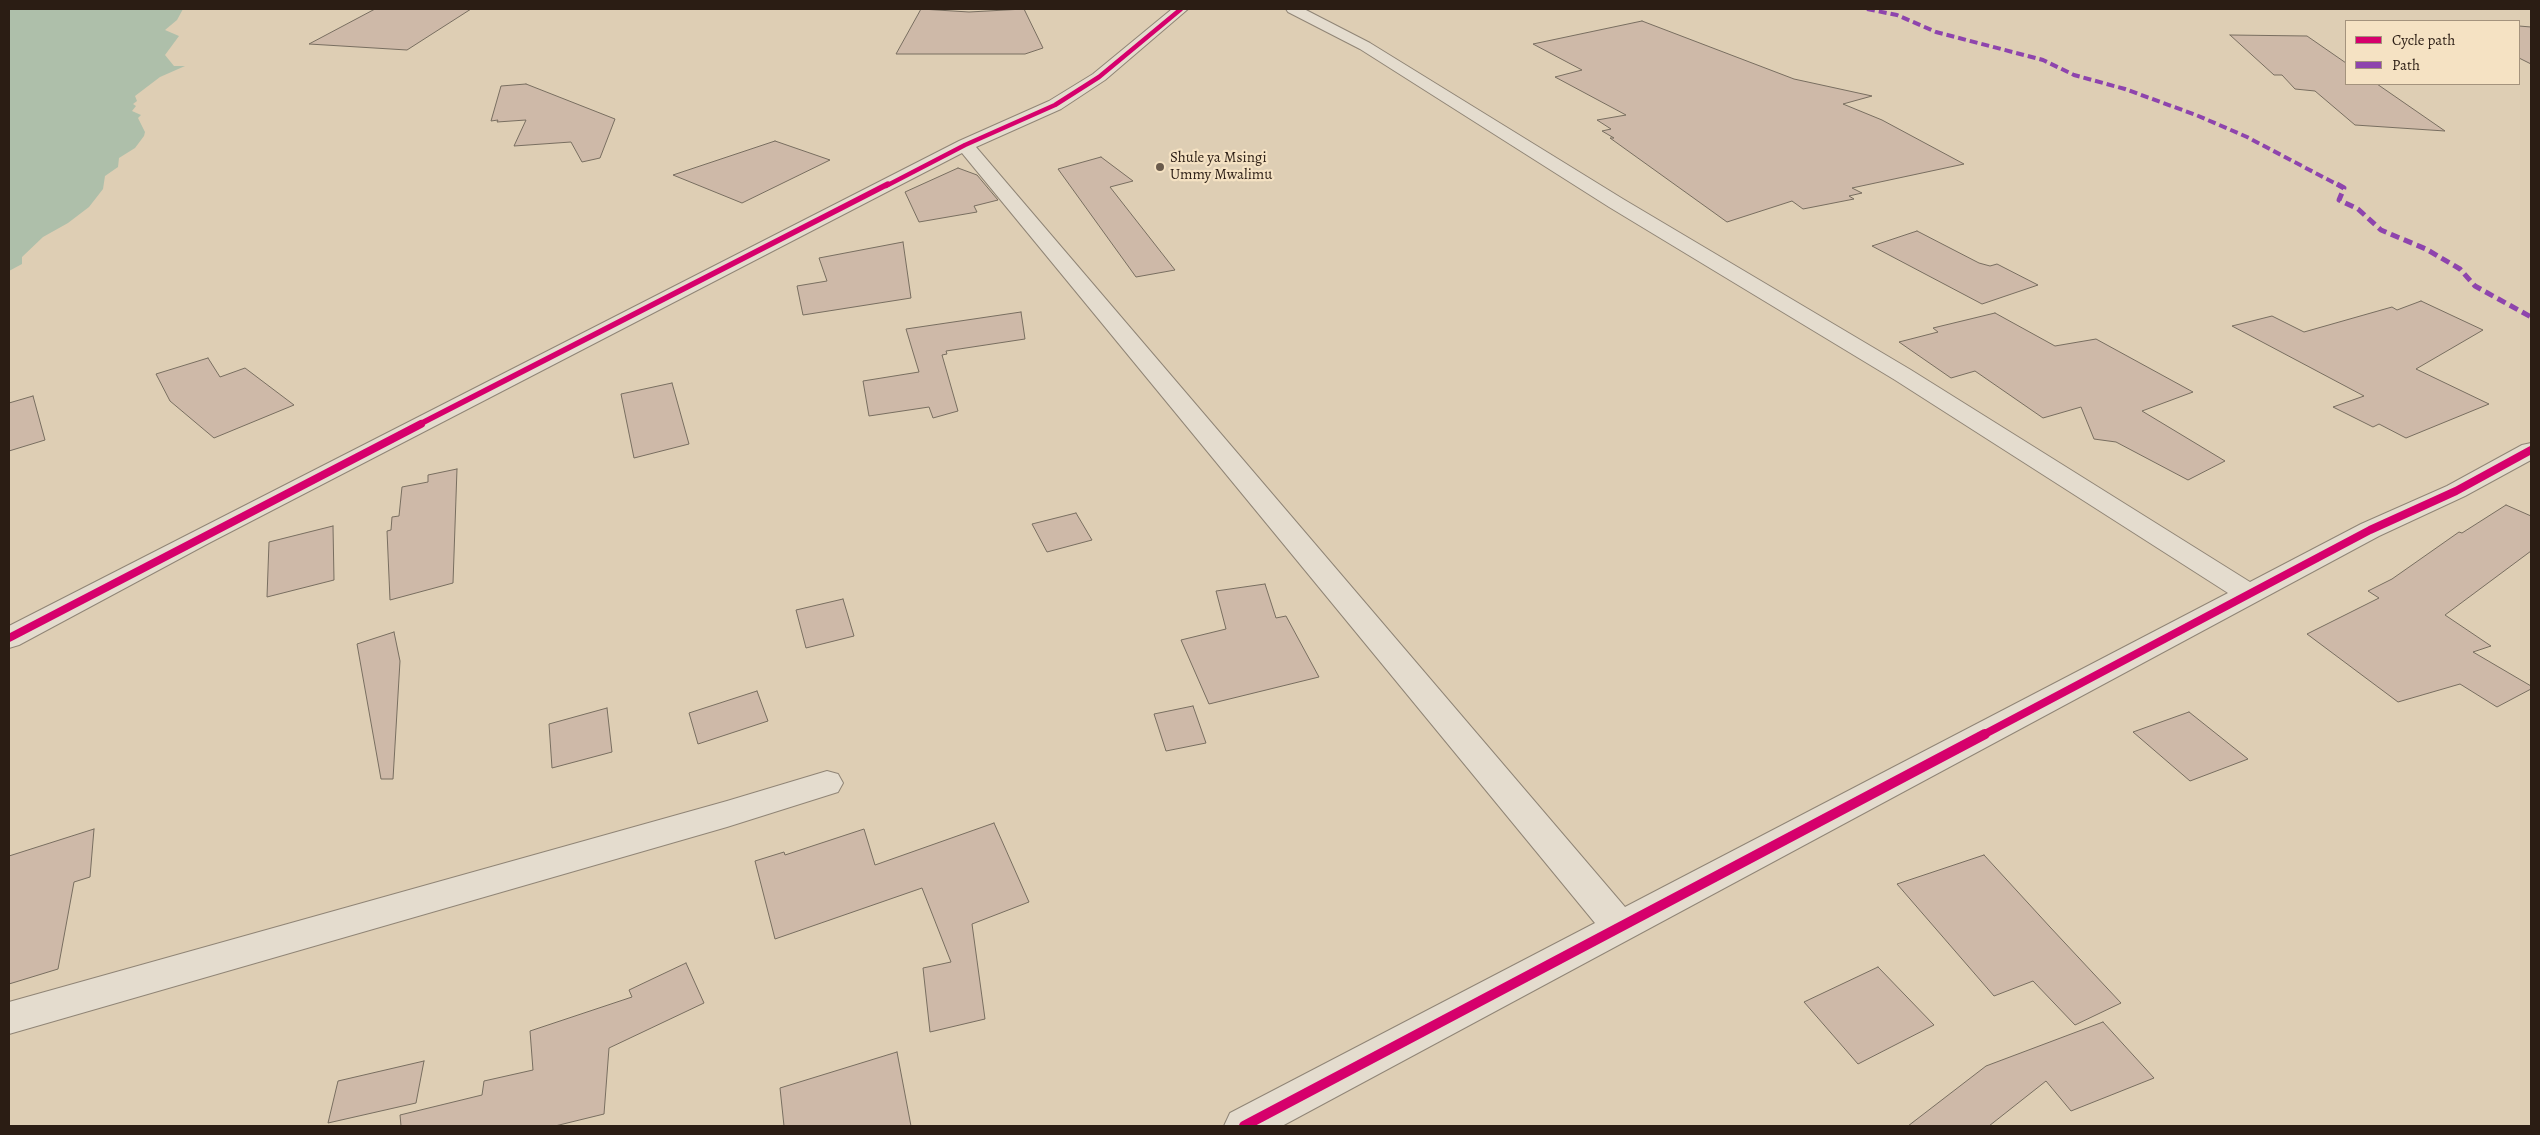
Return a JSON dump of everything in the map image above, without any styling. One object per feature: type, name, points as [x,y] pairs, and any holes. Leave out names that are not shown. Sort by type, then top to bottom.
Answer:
[{"type":"street","points":[[9,638],[200,537],[965,145],[1055,105],[1100,77],[1181,9]]},
{"type":"street","points":[[1294,9],[1365,46],[1616,203],[1903,375],[2249,594]]},
{"type":"street","points":[[965,145],[1620,927]]},
{"type":"street","points":[[1244,1126],[2370,530],[2456,491],[2531,450]]},
{"type":"street","points":[[9,1018],[717,817],[827,783]]},
{"type":"shaded area","points":[[9,9],[183,9],[177,20],[165,30],[179,36],[165,55],[174,66],[185,66],[160,77],[135,96],[137,101],[133,104],[136,106],[132,111],[141,115],[138,118],[145,132],[144,136],[135,148],[119,158],[118,167],[105,176],[103,189],[89,207],[68,223],[43,237],[22,257],[22,264],[9,271]]},
{"type":"building","points":[[375,9],[471,9],[407,50],[309,44]]},
{"type":"building","points":[[921,9],[969,12],[1024,9],[1043,48],[1025,54],[896,54]]},
{"type":"building","points":[[1642,21],[1794,79],[1872,96],[1843,104],[1882,120],[1964,164],[1852,188],[1862,193],[1849,196],[1854,199],[1803,209],[1792,201],[1727,222],[1602,131],[1611,129],[1597,120],[1626,115],[1555,77],[1582,70],[1533,44]]},
{"type":"building","points":[[2520,26],[2531,27],[2531,64],[2520,58]]},
{"type":"building","points":[[2230,35],[2307,36],[2345,62],[2345,85],[2378,85],[2445,131],[2355,125],[2315,91],[2295,89],[2282,75],[2274,75]]},
{"type":"building","points":[[526,84],[615,119],[600,158],[582,162],[571,142],[514,146],[526,120],[491,121],[501,86]]},
{"type":"building","points":[[775,141],[830,160],[742,203],[673,175]]},
{"type":"building","points":[[1101,157],[1133,181],[1110,187],[1175,270],[1136,277],[1058,169]]},
{"type":"building","points":[[958,168],[977,175],[998,200],[974,206],[977,212],[919,222],[905,192]]},
{"type":"building","points":[[1917,231],[1979,263],[1990,266],[1997,264],[2038,285],[1982,304],[1872,246]]},
{"type":"building","points":[[903,242],[911,298],[803,315],[797,286],[827,281],[819,258]]},
{"type":"building","points":[[2421,301],[2483,330],[2416,369],[2489,404],[2406,438],[2379,424],[2373,427],[2333,407],[2364,396],[2232,326],[2272,316],[2304,332],[2392,307],[2397,310]]},
{"type":"building","points":[[1021,312],[1025,339],[946,351],[947,354],[942,355],[958,411],[933,418],[929,407],[869,416],[863,381],[919,372],[906,329]]},
{"type":"building","points":[[1995,313],[2055,346],[2096,339],[2193,392],[2142,411],[2225,461],[2188,480],[2116,442],[2094,439],[2081,407],[2043,418],[1975,371],[1951,378],[1899,342],[1938,332],[1933,328]]},
{"type":"building","points":[[208,358],[220,377],[245,368],[294,405],[214,438],[170,401],[156,374]]},
{"type":"building","points":[[672,383],[689,444],[634,458],[621,394]]},
{"type":"building","points":[[33,396],[45,440],[9,451],[9,403]]},
{"type":"building","points":[[457,469],[453,583],[390,600],[387,531],[391,530],[392,517],[399,516],[402,487],[428,482],[428,475]]},
{"type":"building","points":[[2506,505],[2531,516],[2531,551],[2445,615],[2491,646],[2473,652],[2531,686],[2531,689],[2497,707],[2460,684],[2398,702],[2307,634],[2379,598],[2368,591],[2392,579],[2459,532],[2462,533]]},
{"type":"building","points":[[1076,513],[1092,540],[1047,552],[1032,524]]},
{"type":"building","points":[[333,526],[334,580],[267,597],[269,542]]},
{"type":"building","points":[[1265,584],[1276,618],[1286,616],[1319,677],[1209,704],[1181,640],[1226,629],[1216,591]]},
{"type":"building","points":[[843,599],[854,636],[806,648],[796,610]]},
{"type":"building","points":[[394,632],[400,661],[393,779],[381,779],[357,644]]},
{"type":"building","points":[[757,691],[768,721],[698,744],[689,713]]},
{"type":"building","points":[[1193,706],[1206,743],[1166,751],[1154,714]]},
{"type":"building","points":[[607,708],[612,752],[552,768],[549,724]]},
{"type":"building","points":[[2189,712],[2248,759],[2190,781],[2133,732]]},
{"type":"building","points":[[994,823],[1029,902],[972,924],[985,1019],[930,1032],[923,968],[951,962],[922,888],[775,939],[755,861],[784,852],[785,855],[864,829],[875,865]]},
{"type":"building","points":[[94,829],[90,877],[74,882],[58,969],[9,984],[9,856]]},
{"type":"building","points":[[1984,855],[2121,1003],[2075,1025],[2033,981],[1994,996],[1897,884]]},
{"type":"building","points":[[686,963],[704,1003],[609,1048],[604,1114],[555,1126],[401,1126],[400,1115],[482,1095],[484,1081],[533,1070],[530,1031],[632,997],[629,990]]},
{"type":"building","points":[[1878,967],[1934,1025],[1858,1064],[1804,1002]]},
{"type":"building","points":[[2103,1022],[2154,1078],[2071,1111],[2046,1081],[1989,1126],[1908,1126],[1986,1066]]},
{"type":"building","points":[[897,1052],[911,1126],[784,1126],[780,1088]]},
{"type":"building","points":[[424,1061],[416,1103],[328,1123],[338,1081]]},
{"type":"marked path","points":[[1867,9],[1897,15],[1936,32],[2043,60],[2074,75],[2125,89],[2196,115],[2247,137],[2344,188],[2339,200],[2358,209],[2381,230],[2426,249],[2460,269],[2475,286],[2531,317]]},
{"type":"cycle path","points":[[9,638],[200,537],[965,145],[1055,105],[1099,77],[1181,9]]},
{"type":"cycle path","points":[[1244,1126],[2370,530],[2456,491],[2531,450]]},
{"type":"place","name":"Shule ya Msingi Ummy Mwalimu","points":[[1160,167]]}]
